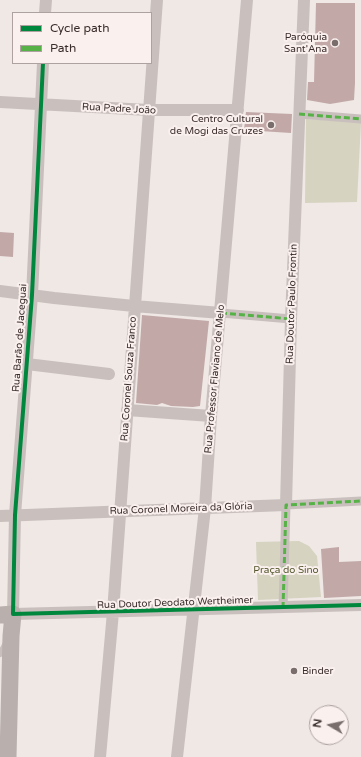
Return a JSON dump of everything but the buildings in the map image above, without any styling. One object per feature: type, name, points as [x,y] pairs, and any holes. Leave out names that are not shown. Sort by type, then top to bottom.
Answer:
[{"type":"main road","points":[[6,615],[11,636],[7,757]]},
{"type":"street","points":[[45,12],[46,0]]},
{"type":"street","name":"Rua Coronel Souza Franco","points":[[152,61],[157,0]]},
{"type":"street","name":"Rua Professor Flaviano de Melo","points":[[177,757],[205,508],[211,416],[247,0]]},
{"type":"street","name":"Rua Doutor Paulo Frontin","points":[[283,608],[291,319],[304,0]]},
{"type":"street","name":"Rua Barão de Jaceguai","points":[[6,615],[32,295],[43,64]]},
{"type":"street","name":"Rua Coronel Souza Franco","points":[[100,757],[113,612],[152,64]]},
{"type":"street","name":"Rua Padre João","points":[[0,102],[148,110],[238,110]]},
{"type":"street","points":[[299,114],[361,118]]},
{"type":"street","points":[[0,291],[134,306],[291,319]]},
{"type":"street","points":[[27,364],[109,374]]},
{"type":"street","points":[[127,410],[211,416]]},
{"type":"street","name":"Rua Coronel Moreira da Glória","points":[[0,516],[361,501]]},
{"type":"street","name":"Rua Doutor Deodato Wertheimer","points":[[6,615],[361,605]]},
{"type":"lane","points":[[0,654],[11,636]]},
{"type":"lane","points":[[0,748],[7,757]]},
{"type":"green space","points":[[306,119],[361,122],[357,202],[305,203]]},
{"type":"green space","name":"Praça do Sino","points":[[299,541],[309,546],[317,556],[321,597],[258,600],[256,542]]},
{"type":"marked path","points":[[299,114],[361,119]]},
{"type":"marked path","points":[[221,313],[291,319]]},
{"type":"marked path","points":[[283,608],[286,505],[361,501]]},
{"type":"cycle path","points":[[43,64],[32,295],[15,515],[13,614],[361,605]]},
{"type":"place","name":"Paróquia Sant'Ana","points":[[335,43]]},
{"type":"place","name":"Centro Cultural de Mogi das Cruzes","points":[[271,125]]},
{"type":"place","name":"Binder","points":[[294,671]]}]
